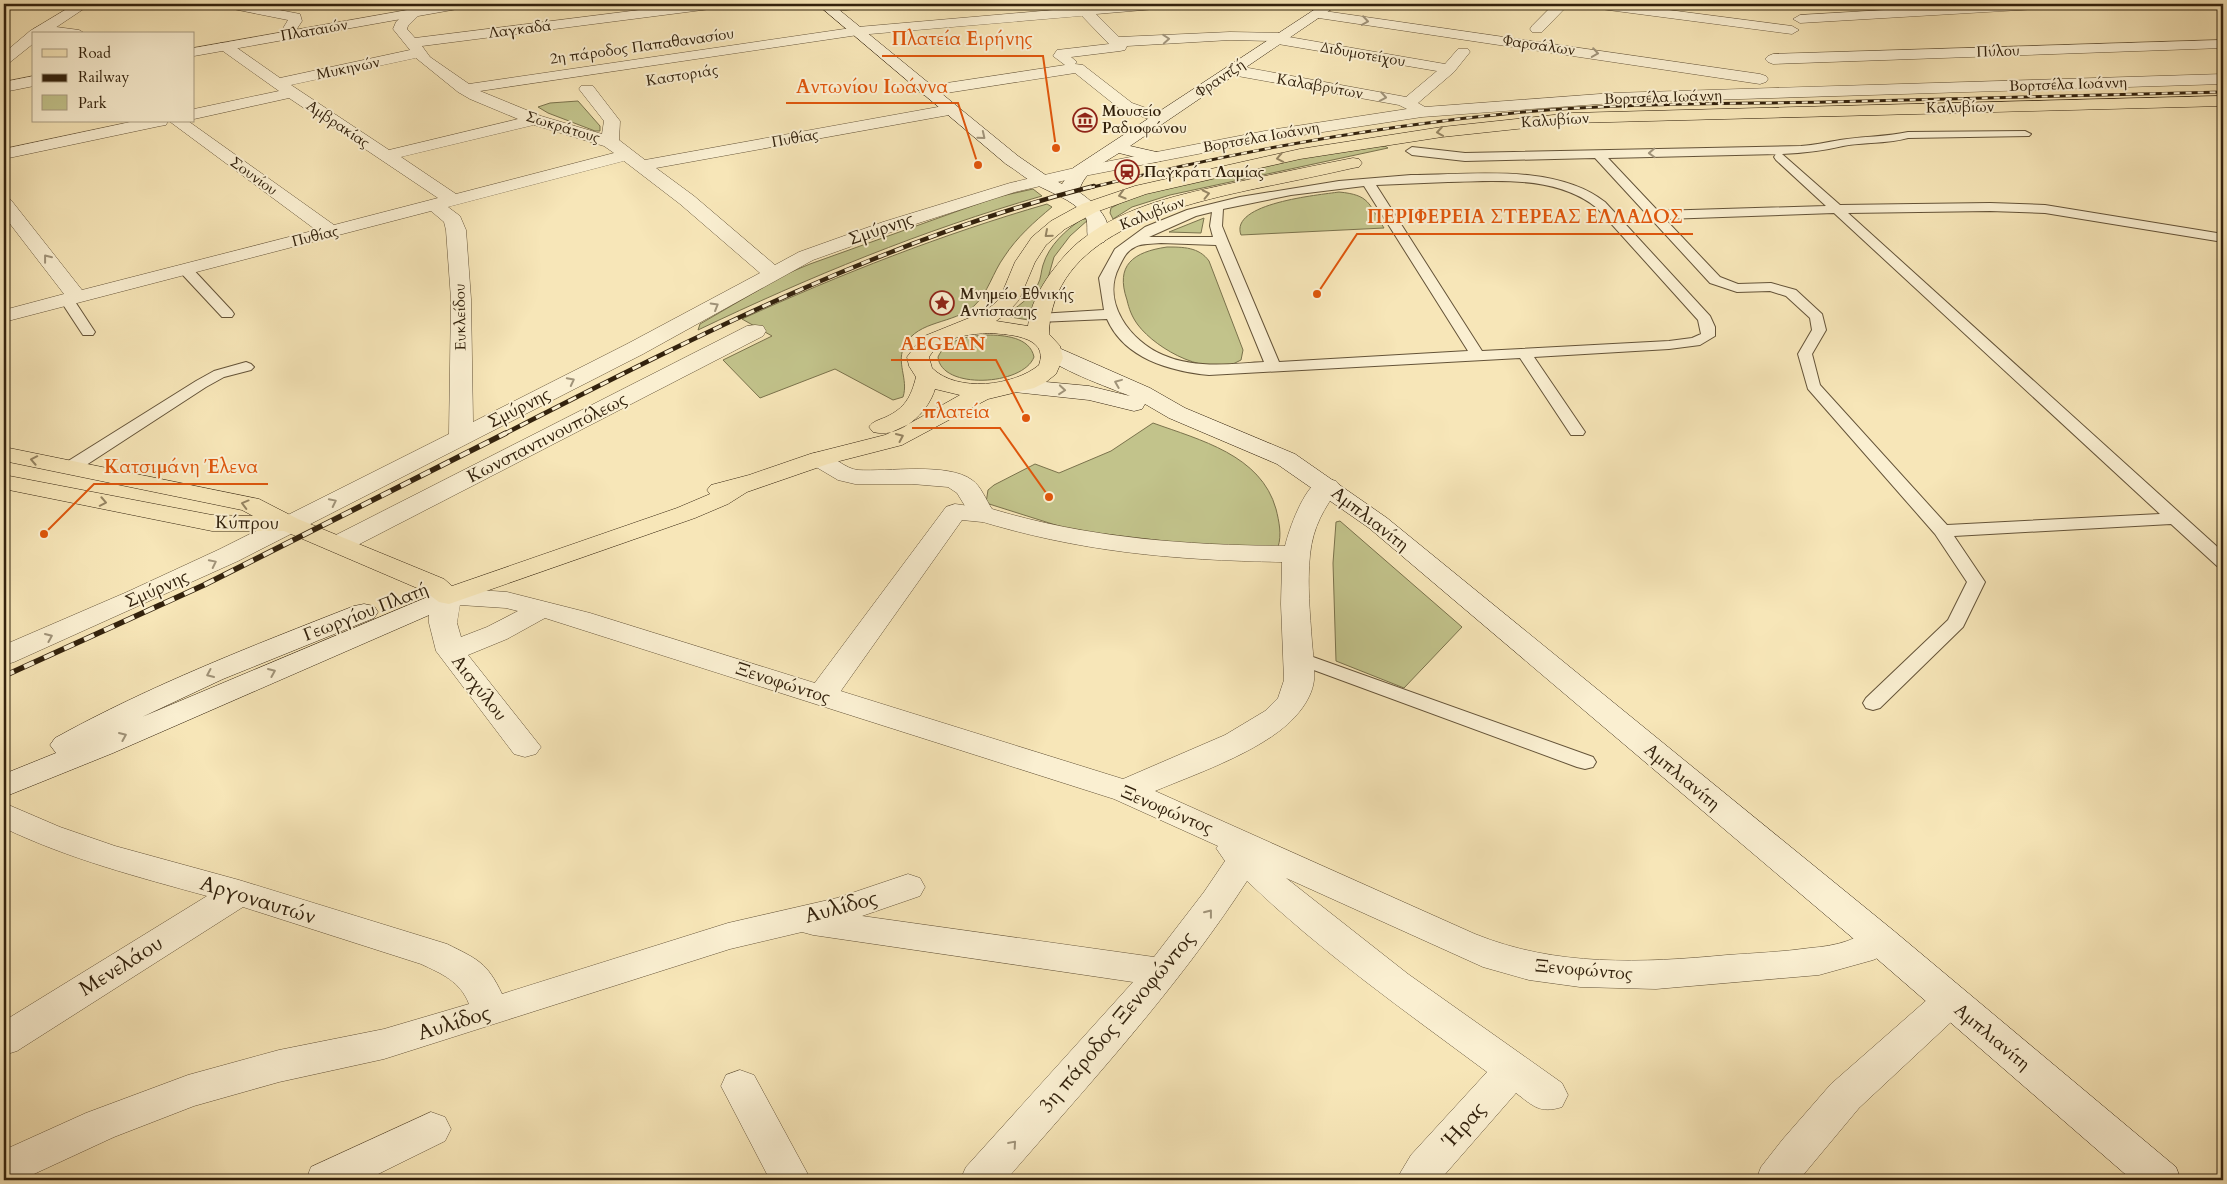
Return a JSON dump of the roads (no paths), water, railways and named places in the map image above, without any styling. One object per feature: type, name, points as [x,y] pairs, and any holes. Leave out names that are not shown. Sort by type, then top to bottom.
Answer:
[{"type":"main road","name":"Καλυβίων","points":[[952,332],[974,324],[1000,309],[1009,300],[1025,262],[1039,241],[1058,225],[1089,208],[1121,196],[1210,173],[1300,154],[1392,139],[1520,122],[1572,118],[2223,101]]},
{"type":"main road","name":"Καλυβίων","points":[[1002,388],[1034,379],[1047,369],[1051,363],[1043,336],[1046,296],[1063,268],[1082,248],[1139,214],[1188,198],[1412,151],[1499,135],[1591,127],[2223,110]]},
{"type":"main road","points":[[1002,388],[955,387],[939,383],[927,376],[919,367],[918,357],[920,352],[935,339],[952,332],[974,328],[998,327],[1043,336]]},
{"type":"main road","name":"Γεωργίου Πλατή","points":[[820,459],[835,447],[890,424],[910,412],[923,398],[927,376]]},
{"type":"main road","name":"Γεωργίου Πλατή","points":[[442,590],[686,513],[719,499],[737,488],[820,459],[891,441],[917,429],[972,397],[1002,388]]},
{"type":"main road","name":"Κύπρου","points":[[4,454],[250,504],[289,524]]},
{"type":"main road","name":"Κύπρου","points":[[4,482],[212,523],[289,524]]},
{"type":"main road","points":[[289,524],[442,590]]},
{"type":"street","points":[[38,32],[84,4]]},
{"type":"street","points":[[228,4],[295,17],[295,21],[286,35]]},
{"type":"street","name":"Πλαταιών","points":[[195,52],[419,8],[463,4]]},
{"type":"street","name":"Λαγκαδά","points":[[415,48],[718,4]]},
{"type":"street","points":[[824,10],[857,4]]},
{"type":"street","points":[[464,81],[858,31],[1167,4]]},
{"type":"street","name":"Φραντζή","points":[[1078,172],[1332,4]]},
{"type":"street","points":[[1537,29],[1562,4]]},
{"type":"street","points":[[1593,4],[1667,8],[1796,25],[2054,4]]},
{"type":"street","points":[[1757,86],[1811,4]]},
{"type":"street","name":"Σωκράτους","points":[[419,8],[400,27],[402,34],[445,76],[464,81],[490,103],[535,120],[610,142],[687,200],[773,274]]},
{"type":"street","points":[[824,10],[840,17],[858,31],[949,110],[1041,180],[1069,194],[1089,208],[1097,220],[1096,238]]},
{"type":"street","points":[[1085,11],[1117,42],[1119,48],[1062,53],[1062,57],[1126,106],[1160,118]]},
{"type":"street","name":"Φαρσάλων","points":[[1316,14],[1559,48],[1757,86]]},
{"type":"street","points":[[4,60],[32,36]]},
{"type":"street","name":"Διδυμοτείχου","points":[[1117,42],[1230,36],[1280,38],[1449,69]]},
{"type":"street","name":"Πύλου","points":[[1773,59],[2223,44]]},
{"type":"street","points":[[853,48],[872,45]]},
{"type":"street","name":"Αμβρακίας","points":[[225,46],[385,156],[444,203]]},
{"type":"street","name":"Μυκηνών","points":[[277,83],[415,48]]},
{"type":"street","points":[[1408,102],[1449,69],[1463,52]]},
{"type":"street","points":[[927,91],[1078,68]]},
{"type":"street","name":"Καλαβρύτων","points":[[1232,70],[1408,102],[1422,112]]},
{"type":"street","name":"Βορτσέλα Ιωάννη","points":[[1078,172],[1308,128],[1422,112],[1757,86],[2223,79]]},
{"type":"street","points":[[4,87],[32,81]]},
{"type":"street","points":[[568,92],[607,86]]},
{"type":"street","points":[[587,89],[612,121],[610,142]]},
{"type":"street","points":[[195,114],[292,93]]},
{"type":"street","points":[[490,103],[519,99]]},
{"type":"street","name":"Πυθίας","points":[[4,316],[444,203],[634,161],[949,110]]},
{"type":"street","points":[[385,156],[535,120]]},
{"type":"street","points":[[4,154],[107,126],[149,122]]},
{"type":"street","name":"Σουνίου","points":[[178,122],[332,232]]},
{"type":"street","points":[[1118,146],[1129,152],[1155,157]]},
{"type":"street","points":[[1069,194],[1072,181],[1078,172]]},
{"type":"street","name":"Σμύρνης","points":[[4,656],[188,575],[710,310],[806,256],[851,239],[979,197],[1078,172]]},
{"type":"street","name":"Ευκλείδου","points":[[444,203],[456,230],[460,299],[461,438]]},
{"type":"street","points":[[4,204],[72,298]]},
{"type":"street","name":"Κωνσταντινουπόλεως","points":[[339,544],[755,331]]},
{"type":"street","name":"Αμπλιανίτη","points":[[1043,336],[1087,370],[1142,393],[1177,413],[1278,455],[1327,486],[1378,523],[1881,941],[2151,1176]]},
{"type":"street","name":"Αμπλιανίτη","points":[[1002,388],[1090,393],[1177,413]]},
{"type":"street","points":[[820,459],[847,475],[855,477],[955,480],[966,488],[982,514]]},
{"type":"street","points":[[1125,791],[1249,736],[1281,713],[1296,695],[1299,680],[1299,658],[1294,554],[1305,516],[1327,486]]},
{"type":"street","points":[[822,696],[956,512],[982,514],[1059,537],[1112,545],[1221,554],[1294,554]]},
{"type":"street","name":"Ξενοφώντος","points":[[442,590],[507,600],[580,618],[1125,791],[1202,824],[1465,944],[1528,966],[1579,973],[1620,975],[1679,974],[1817,961],[1849,955],[1881,941]]},
{"type":"street","name":"Αισχύλου","points":[[442,590],[443,623],[450,652],[525,747]]},
{"type":"street","name":"Γεωργίου Πλατή","points":[[8,783],[63,762],[442,590]]},
{"type":"street","points":[[450,652],[490,637],[527,618],[540,608]]},
{"type":"street","name":"Αργοναυτών","points":[[4,814],[48,835],[107,856],[239,893],[434,954],[461,967],[478,982],[491,1012]]},
{"type":"street","points":[[1202,824],[1245,858],[1284,896],[1372,967],[1512,1071],[1548,1095]]},
{"type":"street","name":"3η πάροδος Ξενοφώντος","points":[[981,1180],[1163,972],[1220,897],[1245,858]]},
{"type":"street","name":"Αυλίδος","points":[[4,1169],[100,1125],[188,1091],[279,1066],[384,1044],[491,1012],[728,936],[840,910],[908,887]]},
{"type":"street","name":"Μενελάου","points":[[4,1040],[239,893]]},
{"type":"street","points":[[796,919],[1163,972]]},
{"type":"street","points":[[1776,1180],[1797,1151],[1845,1096],[1950,1001]]},
{"type":"street","name":"Ήρας","points":[[1417,1180],[1425,1168],[1512,1071]]},
{"type":"street","points":[[740,1086],[791,1180]]},
{"type":"street","points":[[326,1180],[432,1129]]},
{"type":"lane","points":[[1392,139],[1428,161],[1486,164],[1801,150],[1830,147],[1841,143],[1857,141],[1892,139],[1908,135],[2025,134]]},
{"type":"lane","points":[[1412,151],[1465,157],[1602,160],[1780,157],[1822,153],[1846,148],[1857,141]]},
{"type":"lane","points":[[1780,157],[2223,562]]},
{"type":"lane","points":[[1602,160],[1715,280],[1736,288],[1771,287],[1791,294],[1817,317],[1819,330],[1805,354],[1813,386],[1942,531],[1976,582],[1956,623],[1873,703]]},
{"type":"lane","points":[[1411,179],[1428,161]]},
{"type":"lane","points":[[1411,179],[1530,180],[1565,185],[1588,195],[1601,205],[1704,319],[1708,327],[1708,336],[1695,342],[1274,368],[1209,370],[1190,368],[1167,362],[1132,343],[1122,333],[1111,314],[1106,278],[1115,258],[1129,244],[1159,226],[1216,206],[1304,189],[1411,179]]},
{"type":"lane","points":[[1368,182],[1478,356]]},
{"type":"lane","points":[[1216,206],[1218,212],[1216,226],[1221,241],[1274,368]]},
{"type":"lane","points":[[1655,215],[1836,209],[1990,207],[2045,209],[2223,238]]},
{"type":"lane","points":[[1129,244],[1161,239],[1221,241]]},
{"type":"lane","points":[[185,269],[227,314]]},
{"type":"lane","points":[[72,298],[88,332]]},
{"type":"lane","points":[[1043,336],[1111,314]]},
{"type":"lane","points":[[1524,353],[1577,432]]},
{"type":"lane","points":[[71,467],[201,384],[220,374],[246,367]]},
{"type":"lane","points":[[1942,531],[2175,518]]},
{"type":"lane","points":[[1299,658],[1585,762]]},
{"type":"railway","points":[[1089,188],[1196,163],[1304,142],[1413,125],[1523,112],[1637,105],[2223,92]]},
{"type":"railway","points":[[504,434],[719,327],[866,262],[940,233],[1016,208],[1094,186]]},
{"type":"railway","points":[[4,676],[204,585],[506,433]]},
{"type":"place","name":"Μουσείο Ραδιοφώνου","points":[[1085,120]]},
{"type":"place","name":"Πλατεία Ειρήνης","points":[[1056,148]]},
{"type":"place","name":"Αντωνίου Ιωάννα","points":[[978,165]]},
{"type":"place","name":"Παγκράτι Λαμίας","points":[[1127,172]]},
{"type":"place","name":"ΠΕΡΙΦΕΡΕΙΑ ΣΤΕΡΕΑΣ ΕΛΛΑΔΟΣ","points":[[1317,294]]},
{"type":"place","name":"Μνημείο Εθνικής Αντίστασης","points":[[942,303]]},
{"type":"place","name":"AEGEAN","points":[[1026,418]]},
{"type":"place","name":"πλατεία","points":[[1049,497]]},
{"type":"place","name":"Κατσιμάνη Έλενα","points":[[44,534]]}]
